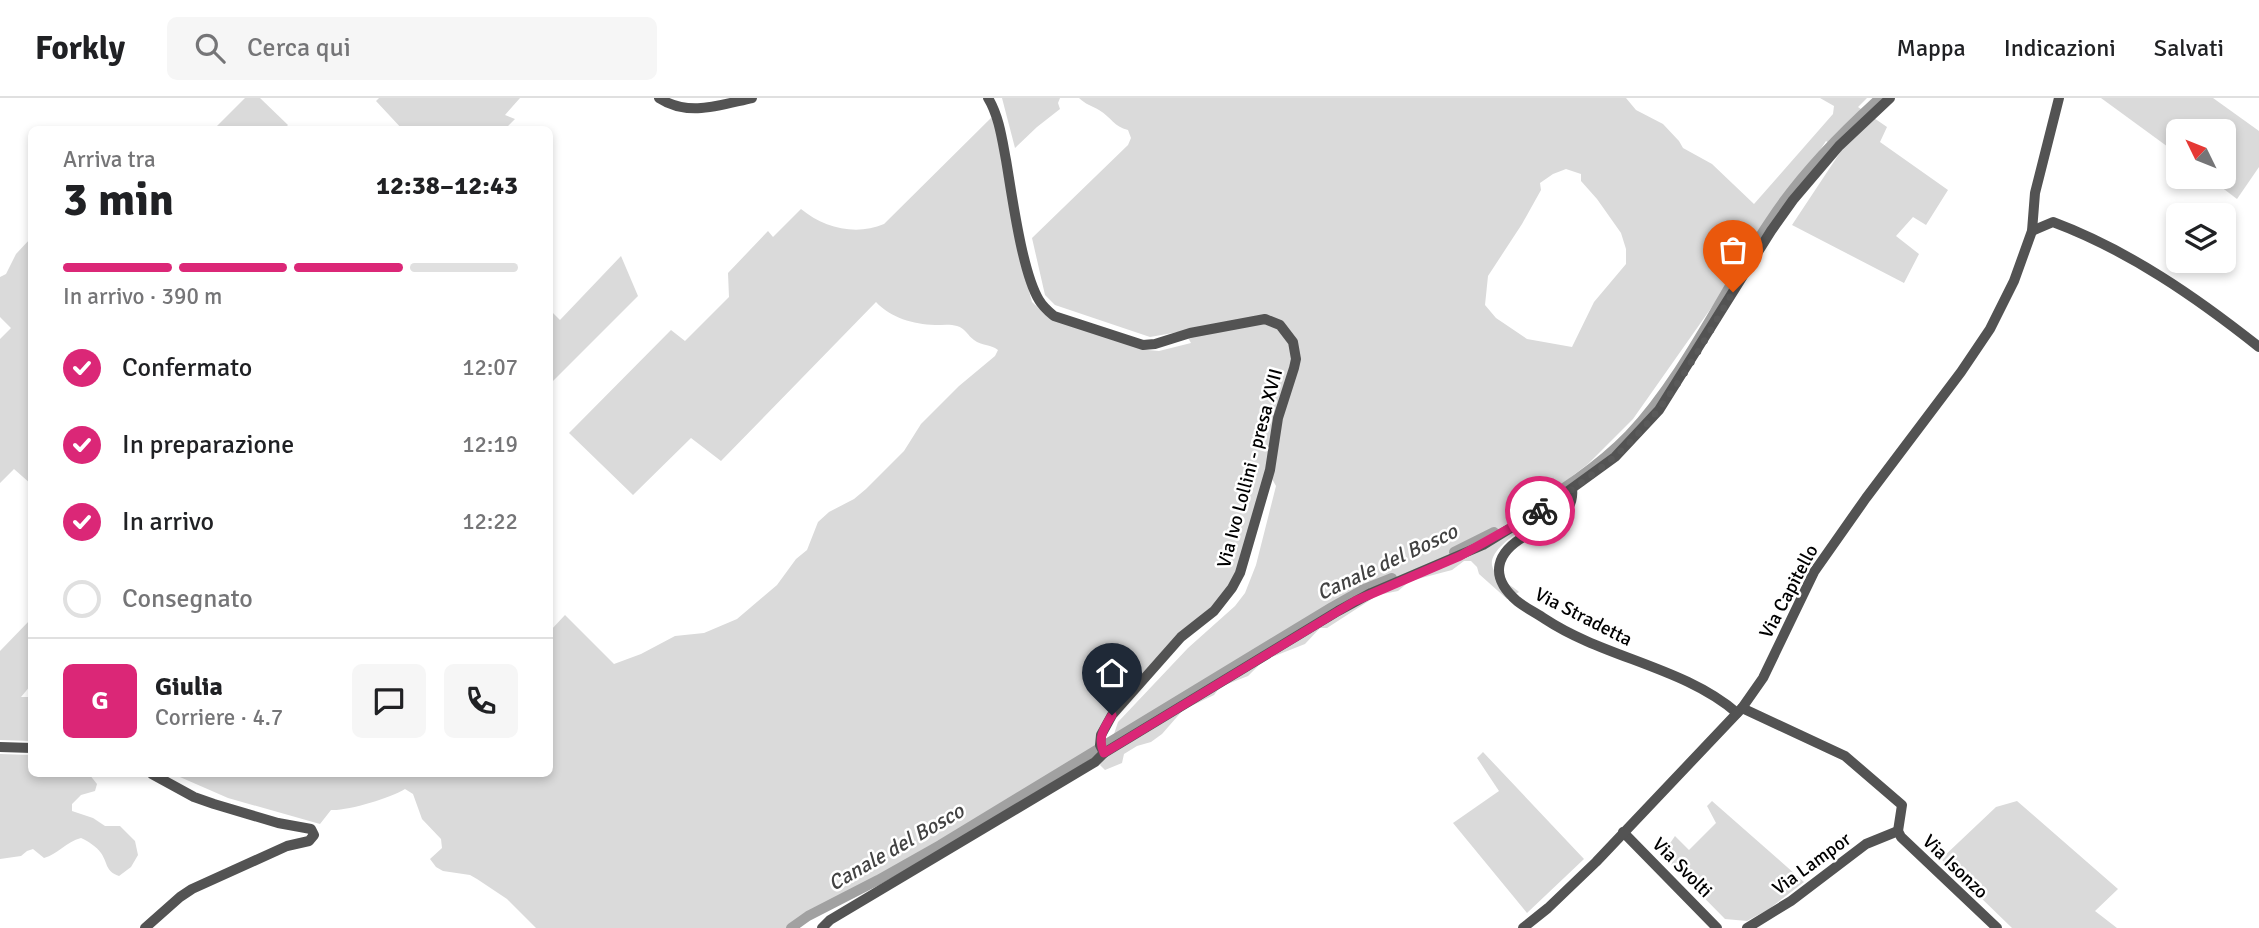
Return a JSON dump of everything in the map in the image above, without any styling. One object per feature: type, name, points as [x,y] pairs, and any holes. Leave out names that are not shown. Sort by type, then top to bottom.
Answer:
[{"type":"street","points":[[659,98],[676,107],[687,109],[718,106],[752,98]]},
{"type":"street","name":"Via Ivo Lollini - presa XVII","points":[[988,98],[995,110],[1003,144],[1029,273],[1039,300],[1054,316],[1143,345],[1265,319],[1280,325],[1293,342],[1296,351],[1294,368],[1278,418],[1270,470],[1240,573],[1233,588],[1214,611],[1181,637],[1112,715],[1105,727],[1102,750]]},
{"type":"street","points":[[822,928],[838,915],[1095,762],[1102,750],[1347,606],[1483,545],[1529,518],[1615,457],[1659,410],[1793,200],[1839,146],[1890,98]]},
{"type":"street","name":"Via Capitello","points":[[1523,928],[1548,908],[1739,711],[1763,678],[1814,572],[1866,498],[1961,373],[1990,329],[2014,281],[2032,231],[2035,193],[2059,98]]},
{"type":"street","points":[[2032,231],[2053,222],[2106,245],[2209,307],[2259,347]]},
{"type":"street","name":"Via Stradetta","points":[[1572,489],[1569,508],[1551,524],[1516,542],[1505,551],[1499,563],[1498,575],[1508,592],[1518,602],[1552,624],[1611,652],[1699,687],[1739,711]]},
{"type":"street","name":"Via Isonzo","points":[[1739,711],[1845,756],[1902,805],[1898,831],[1901,837],[1997,928]]},
{"type":"street","points":[[0,747],[28,748]]},
{"type":"street","points":[[145,928],[169,905],[192,889],[286,846],[309,841],[314,835],[311,829],[266,820],[194,797],[157,777]]},
{"type":"street","name":"Via Lampor","points":[[1747,928],[1791,901],[1866,844],[1898,831]]},
{"type":"street","name":"Via Svolti","points":[[1623,832],[1717,928]]},
{"type":"shaded area","points":[[245,98],[260,98],[288,125],[287,126],[217,126]]},
{"type":"shaded area","points":[[379,98],[520,98],[505,115],[515,119],[508,126],[399,126],[376,101]]},
{"type":"shaded area","points":[[1002,98],[1060,98],[1060,109],[1015,148]]},
{"type":"shaded area","points":[[1079,98],[1626,98],[1636,110],[1663,124],[1683,148],[1712,164],[1754,204],[1833,114],[1834,106],[1820,98],[1867,98],[1858,107],[1887,127],[1880,142],[1948,190],[1926,225],[1913,217],[1896,236],[1919,254],[1904,283],[1792,225],[1841,151],[1826,141],[1799,182],[1752,242],[1721,294],[1633,419],[1588,464],[1571,477],[1562,491],[1563,498],[1547,514],[1497,550],[1493,558],[1494,570],[1519,592],[1507,599],[1479,574],[1471,561],[1464,561],[1452,570],[1410,581],[1398,591],[1378,595],[1327,628],[1320,628],[1305,644],[1272,657],[1248,676],[1220,687],[1214,695],[1183,710],[1162,734],[1151,742],[1124,754],[1122,763],[1105,770],[1100,765],[1108,752],[1118,722],[1245,593],[1256,565],[1276,486],[1267,470],[1233,587],[1178,638],[1098,739],[1091,754],[888,875],[826,904],[786,928],[536,928],[507,899],[477,879],[436,867],[430,859],[442,848],[441,839],[422,819],[413,794],[405,789],[369,803],[331,810],[320,824],[228,798],[180,777],[553,777],[553,628],[565,615],[614,664],[641,654],[675,636],[704,633],[737,619],[777,585],[796,559],[807,550],[818,522],[866,489],[904,451],[921,424],[959,386],[995,356],[998,350],[977,342],[960,327],[911,322],[888,312],[876,302],[721,461],[691,438],[633,495],[569,433],[671,330],[685,341],[729,297],[728,273],[768,231],[773,237],[801,209],[820,221],[851,230],[884,224],[994,115],[1032,302],[1049,318],[1148,350],[1159,351],[1191,343],[1184,331],[1150,337],[1055,305],[1045,295],[1032,238],[1128,145],[1131,138],[1128,130],[1119,127]],"holes":[[[1566,169],[1581,174],[1581,181],[1621,233],[1626,249],[1626,264],[1594,302],[1572,347],[1527,339],[1496,318],[1485,305],[1488,276],[1522,224],[1541,190],[1540,183]]]},
{"type":"shaded area","points":[[2101,98],[2213,98],[2259,131],[2259,167],[2237,199],[2224,189],[2236,189],[2236,119],[2166,119],[2166,146]]},
{"type":"shaded area","points":[[28,241],[28,481],[14,469],[0,483],[0,339],[11,328],[0,317],[0,277],[6,274],[16,254]]},
{"type":"shaded area","points":[[621,256],[638,296],[553,381],[553,313],[560,320]]},
{"type":"shaded area","points":[[28,622],[28,689],[21,697],[28,697],[28,741],[0,740],[0,651]]},
{"type":"shaded area","points":[[1483,752],[1584,859],[1527,913],[1453,823],[1499,791],[1477,758]]},
{"type":"shaded area","points":[[0,754],[28,755],[28,777],[91,777],[97,784],[95,791],[81,795],[72,804],[72,811],[93,818],[105,826],[120,826],[135,841],[138,855],[131,867],[119,876],[109,869],[92,844],[81,838],[44,858],[33,849],[21,856],[0,859]]},
{"type":"shaded area","points":[[1712,801],[1804,882],[1769,909],[1747,921],[1725,919],[1662,855],[1675,836],[1689,850],[1716,823],[1707,806]]},
{"type":"shaded area","points":[[2017,801],[2118,889],[2095,911],[2117,928],[2012,928],[1941,859],[1996,807]]},
{"type":"waterway","name":"Canale del Bosco","points":[[1522,515],[1604,458],[1649,412],[1686,359],[1782,204],[1821,156],[1880,98]]},
{"type":"waterway","name":"Canale del Bosco","points":[[1454,552],[1494,532]]},
{"type":"waterway","name":"Canale del Bosco","points":[[791,928],[808,916],[940,845],[1332,607],[1362,590],[1392,578]]},
{"type":"way so far","points":[[1540,511],[1615,457],[1659,410],[1733,292]]},
{"type":"route","points":[[1112,715],[1101,735],[1100,745],[1104,753],[1355,601],[1483,545],[1540,511]]}]
